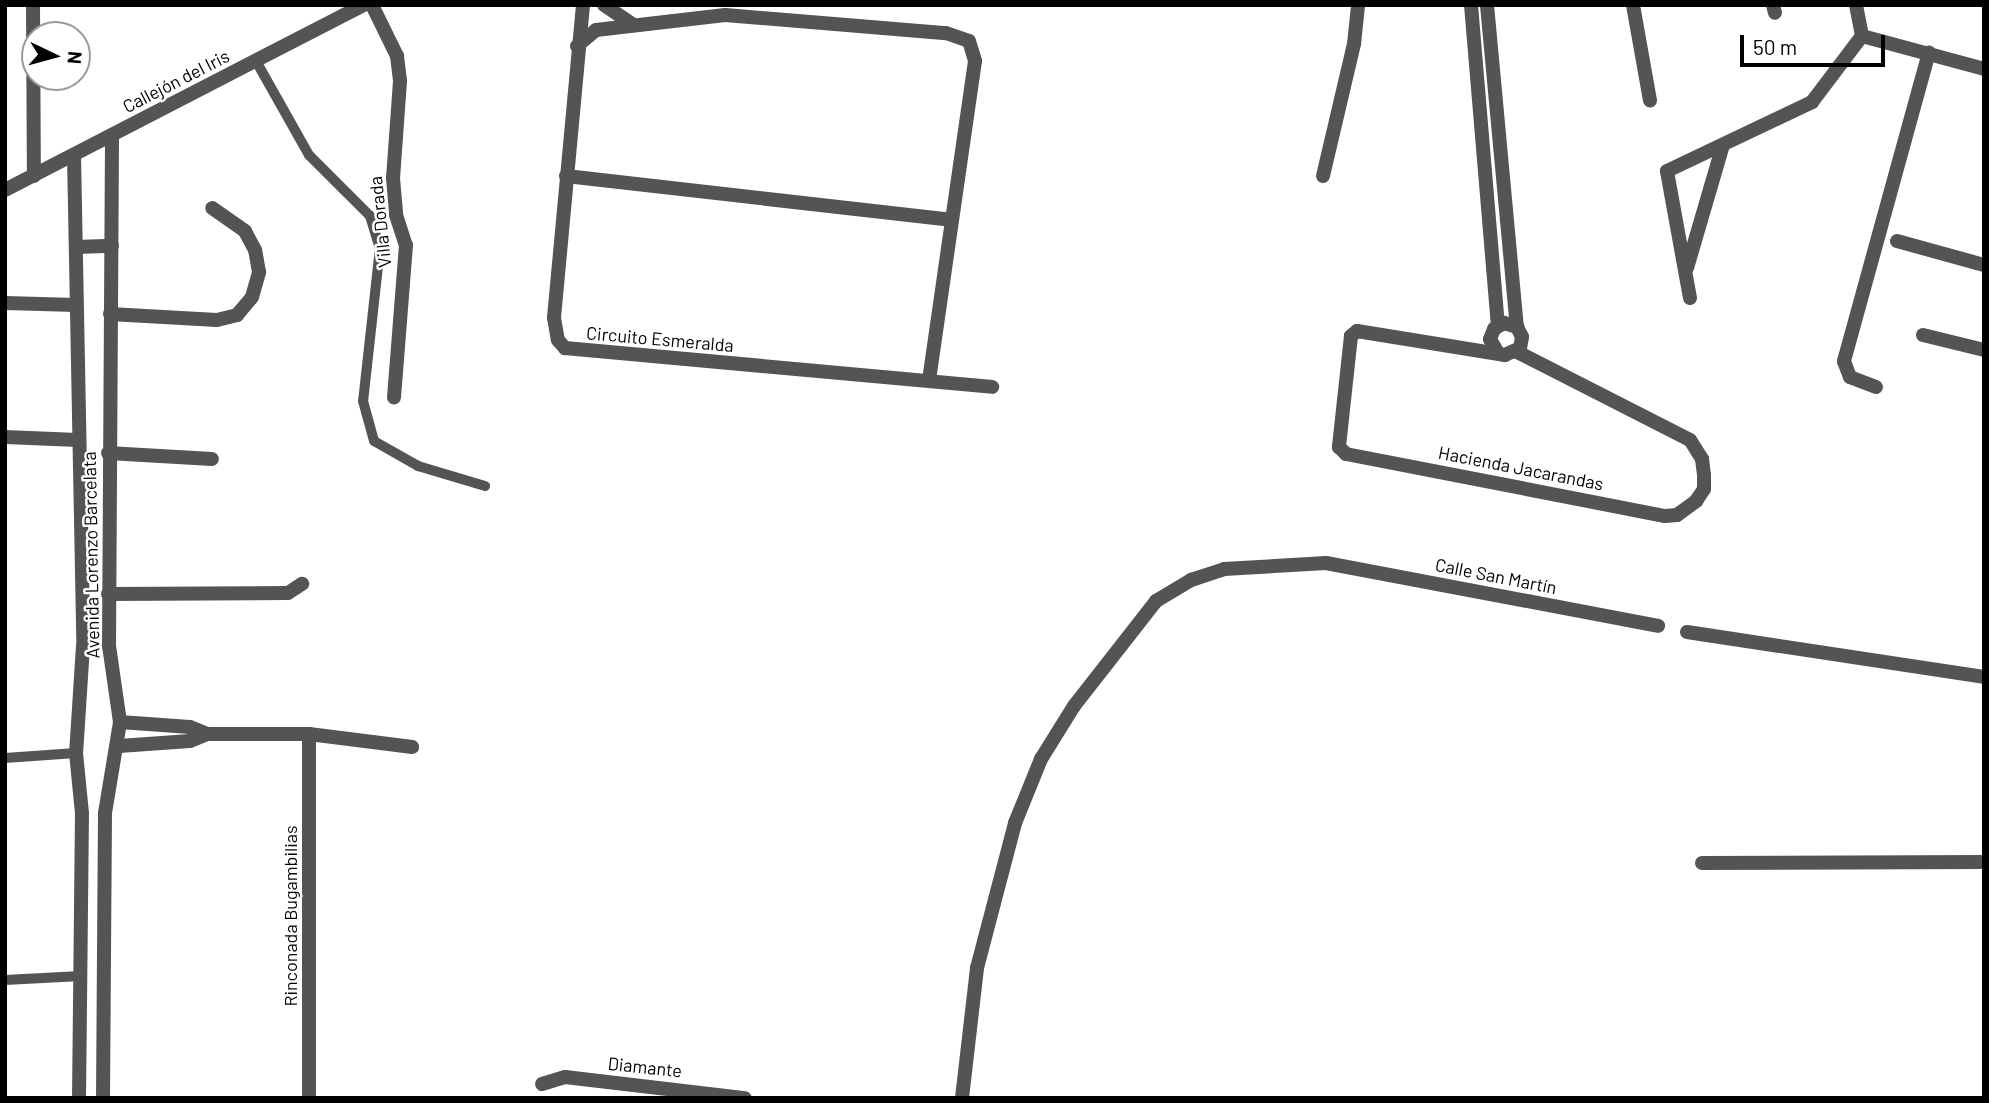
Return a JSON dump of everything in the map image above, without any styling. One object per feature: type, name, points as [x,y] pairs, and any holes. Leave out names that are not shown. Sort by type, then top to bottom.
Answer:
[{"type":"street","points":[[33,5],[34,176]]},
{"type":"street","name":"Callejón del Iris","points":[[5,190],[365,5]]},
{"type":"street","name":"Villa Dorada","points":[[372,5],[397,56],[400,80],[393,178],[396,215],[406,245],[394,398]]},
{"type":"street","name":"Circuito Esmeralda","points":[[583,5],[577,46],[554,318],[558,340],[565,348],[992,387]]},
{"type":"street","points":[[604,5],[633,25]]},
{"type":"street","points":[[1323,176],[1354,44],[1358,5]]},
{"type":"street","points":[[1471,5],[1498,325],[1490,340],[1498,353],[1517,352],[1522,342],[1517,327],[1487,5]]},
{"type":"street","points":[[1633,5],[1650,100]]},
{"type":"street","points":[[1690,298],[1666,183],[1667,171],[1722,148],[1812,102],[1862,36],[1856,5]]},
{"type":"street","points":[[577,46],[596,30],[725,15],[946,33],[969,41],[975,61],[929,380]]},
{"type":"street","points":[[1862,36],[1984,69]]},
{"type":"street","points":[[1876,387],[1850,377],[1844,361],[1929,53]]},
{"type":"street","name":"Avenida Lorenzo Barcelata","points":[[103,1098],[105,813],[119,746],[120,722],[108,646],[113,135]]},
{"type":"street","points":[[1686,269],[1722,148]]},
{"type":"street","name":"Avenida Lorenzo Barcelata","points":[[74,155],[83,646],[76,753],[82,813],[79,1098]]},
{"type":"street","points":[[1484,160],[1502,157]]},
{"type":"street","points":[[566,176],[950,220]]},
{"type":"street","points":[[110,314],[217,320],[237,315],[253,297],[258,272],[255,250],[245,231],[212,208]]},
{"type":"street","points":[[1896,241],[1984,265]]},
{"type":"street","points":[[76,247],[111,246]]},
{"type":"street","points":[[5,303],[76,305]]},
{"type":"street","points":[[1498,325],[1517,327]]},
{"type":"street","name":"Hacienda Jacarandas","points":[[1498,353],[1357,331],[1351,336],[1339,447],[1346,454],[1665,516],[1676,515],[1696,501],[1704,489],[1704,475],[1702,459],[1690,440],[1517,352]]},
{"type":"street","points":[[1923,335],[1984,350]]},
{"type":"street","points":[[5,437],[78,440]]},
{"type":"street","points":[[108,453],[212,458]]},
{"type":"street","name":"Calle San Martín","points":[[963,1093],[971,1007],[991,901],[1015,823],[1041,759],[1074,706],[1139,620],[1176,587],[1224,569],[1326,563],[1658,626]]},
{"type":"street","points":[[108,594],[288,593],[302,584]]},
{"type":"street","points":[[1687,632],[1984,677]]},
{"type":"street","points":[[83,646],[95,641],[108,646]]},
{"type":"street","points":[[120,722],[190,727],[207,733],[309,734],[412,747]]},
{"type":"street","points":[[119,746],[190,741],[207,733]]},
{"type":"street","name":"Rinconada Bugambilias","points":[[309,734],[309,1098]]},
{"type":"street","points":[[82,813],[95,819],[105,813]]},
{"type":"street","points":[[1702,863],[1984,862]]},
{"type":"street","name":"Diamante","points":[[542,1084],[565,1077],[745,1098]]},
{"type":"lane","points":[[256,61],[309,155],[370,216],[380,248],[363,401],[374,441],[418,466],[485,486]]},
{"type":"lane","points":[[5,758],[76,753]]},
{"type":"lane","points":[[5,980],[81,976]]}]
